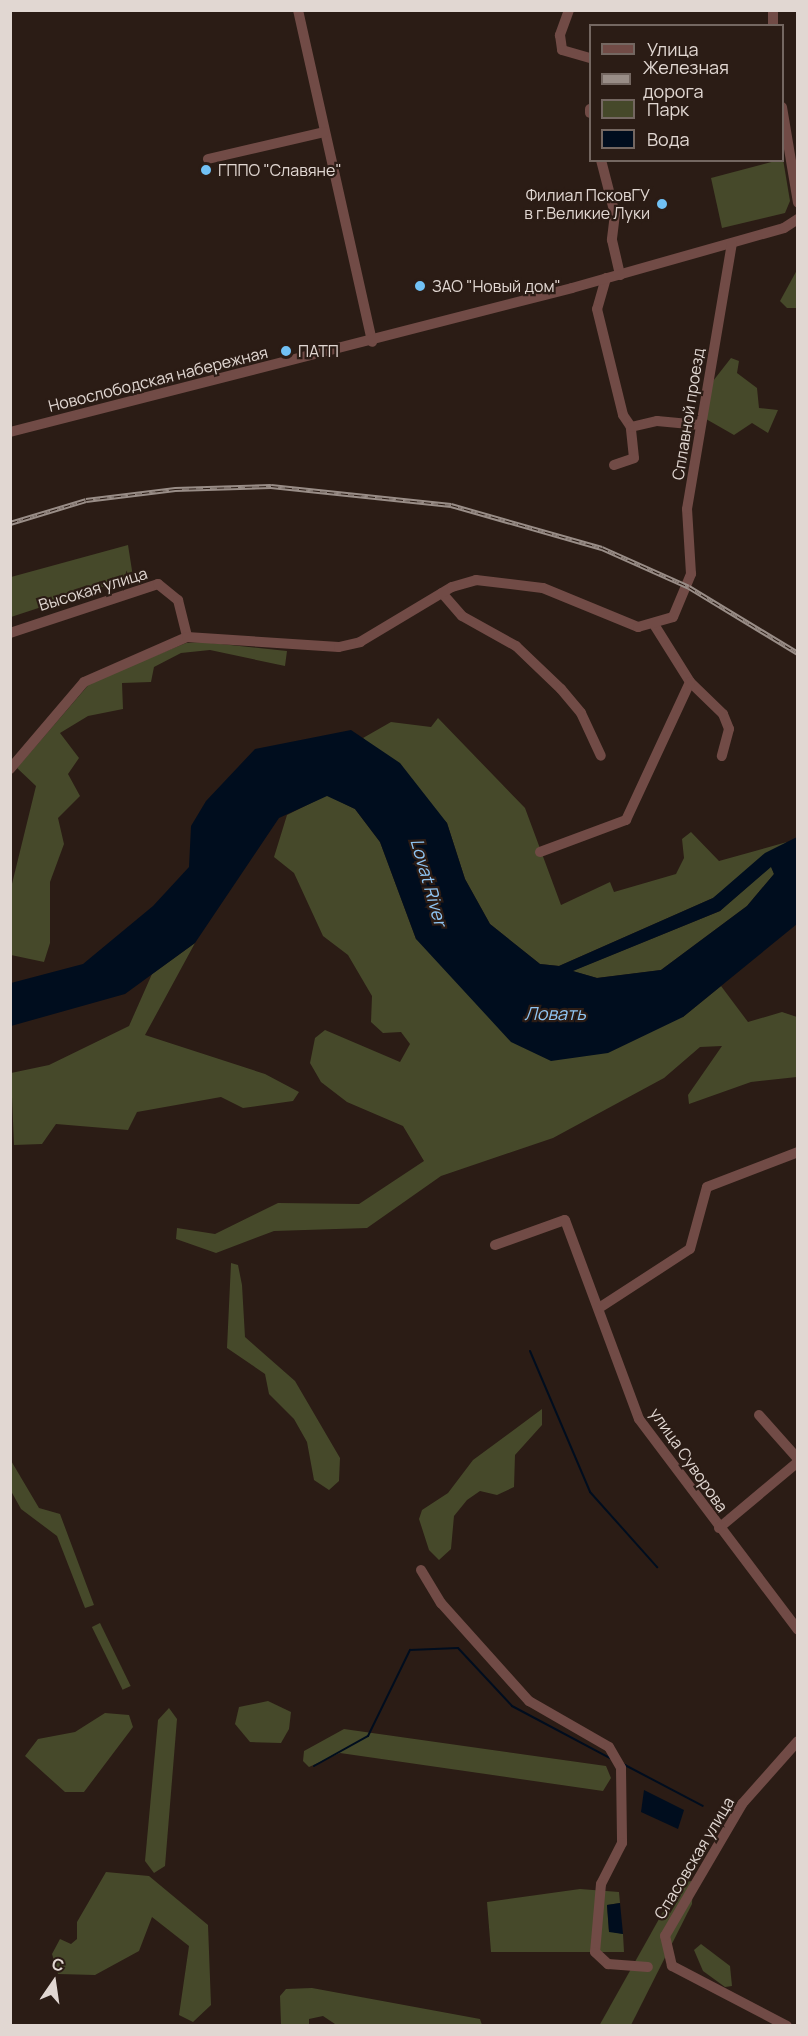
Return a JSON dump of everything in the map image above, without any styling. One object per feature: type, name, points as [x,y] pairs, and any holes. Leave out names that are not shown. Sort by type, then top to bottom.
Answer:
[{"type":"street","points":[[298,10],[372,342]]},
{"type":"street","points":[[569,10],[560,35],[562,50],[589,57]]},
{"type":"street","points":[[784,113],[798,203]]},
{"type":"street","points":[[208,159],[324,132]]},
{"type":"street","points":[[602,162],[615,214],[612,240],[620,274]]},
{"type":"street","name":"Новослободская набережная","points":[[10,432],[372,342],[732,244],[784,228],[797,216]]},
{"type":"street","name":"Сплавной проезд","points":[[655,626],[673,617],[688,590],[687,510],[732,244]]},
{"type":"street","points":[[606,278],[597,309],[631,427],[634,458],[614,465]]},
{"type":"street","points":[[631,427],[657,421],[700,425]]},
{"type":"street","points":[[10,769],[84,682],[187,637],[339,647],[360,642],[442,593],[476,580],[508,580],[543,588],[638,627],[655,626],[690,682],[723,714],[729,729],[722,756]]},
{"type":"street","name":"Высокая улица","points":[[10,633],[158,584],[178,600],[187,637]]},
{"type":"street","points":[[442,593],[462,616],[516,646],[561,688],[581,713],[601,756]]},
{"type":"street","points":[[540,852],[626,820],[690,682]]},
{"type":"street","points":[[599,1308],[690,1249],[707,1187],[798,1152]]},
{"type":"street","name":"улица Суворова","points":[[495,1245],[565,1220],[639,1419],[798,1630]]},
{"type":"street","points":[[719,1528],[798,1461],[759,1415]]},
{"type":"street","points":[[421,1570],[441,1603],[529,1701],[609,1747],[617,1761],[622,1843],[601,1884],[595,1952],[608,1964],[648,1967]]},
{"type":"street","name":"Спасовская улица","points":[[787,2025],[672,1966],[664,1936],[742,1804],[798,1741]]},
{"type":"green space","points":[[772,162],[784,162],[790,201],[785,213],[722,228],[711,178]]},
{"type":"green space","points":[[797,270],[797,308],[787,308],[780,301]]},
{"type":"green space","points":[[731,358],[739,361],[737,373],[757,388],[759,408],[778,410],[768,433],[752,423],[734,435],[706,419],[713,381]]},
{"type":"green space","points":[[128,545],[133,577],[11,617],[11,577]]},
{"type":"green space","points":[[202,642],[287,651],[285,666],[210,650],[181,653],[154,667],[151,682],[122,683],[123,709],[88,716],[60,733],[79,758],[68,774],[80,796],[58,818],[64,844],[50,882],[50,943],[44,962],[11,955],[10,892],[36,786],[17,768],[91,682],[186,643]]},
{"type":"green space","points":[[438,718],[525,808],[561,905],[610,882],[614,892],[676,874],[684,858],[682,839],[691,832],[719,861],[787,842],[713,898],[559,966],[540,964],[490,924],[465,879],[447,823],[363,738],[391,722],[431,727]]},
{"type":"green space","points":[[327,795],[355,809],[380,842],[416,939],[683,1017],[721,986],[748,1022],[782,1012],[797,1017],[797,1077],[751,1082],[689,1104],[688,1095],[722,1046],[700,1047],[664,1078],[553,1138],[441,1176],[367,1228],[274,1231],[216,1253],[176,1239],[177,1228],[215,1234],[278,1203],[359,1204],[424,1161],[403,1126],[347,1102],[321,1082],[310,1063],[315,1038],[325,1030],[400,1062],[410,1044],[401,1032],[383,1033],[371,1022],[372,996],[348,955],[323,936],[294,873],[274,857],[287,815]]},
{"type":"green space","points":[[771,866],[774,874],[747,906],[661,970],[597,978],[572,971],[720,911]]},
{"type":"green space","points":[[195,943],[145,1035],[265,1074],[299,1092],[293,1101],[243,1108],[221,1097],[137,1112],[128,1130],[56,1124],[42,1144],[14,1145],[11,1073],[49,1065],[129,1026],[152,974]]},
{"type":"green space","points":[[231,1263],[238,1265],[242,1285],[245,1337],[295,1381],[340,1458],[339,1481],[329,1490],[314,1480],[307,1442],[294,1419],[269,1394],[265,1374],[227,1348]]},
{"type":"green space","points":[[542,1409],[542,1425],[515,1455],[514,1487],[497,1495],[480,1491],[467,1500],[454,1516],[451,1549],[439,1560],[429,1550],[419,1519],[422,1510],[448,1493],[473,1460]]},
{"type":"green space","points":[[10,1459],[39,1508],[60,1514],[94,1605],[85,1608],[57,1536],[21,1509],[11,1491]]},
{"type":"green space","points":[[100,1623],[131,1686],[123,1690],[92,1627]]},
{"type":"green space","points":[[268,1701],[291,1712],[289,1729],[281,1743],[250,1742],[235,1724],[239,1707]]},
{"type":"green space","points":[[169,1708],[177,1719],[165,1866],[154,1873],[145,1861],[158,1720]]},
{"type":"green space","points":[[105,1713],[129,1715],[133,1727],[84,1792],[65,1792],[25,1756],[38,1739],[75,1732]]},
{"type":"green space","points":[[344,1729],[606,1766],[611,1778],[603,1791],[340,1753],[309,1767],[303,1761],[304,1751]]},
{"type":"green space","points":[[106,1872],[149,1876],[208,1925],[211,2005],[193,2022],[179,2015],[189,1946],[152,1917],[139,1951],[95,1975],[58,1974],[52,1954],[60,1939],[71,1944],[77,1939],[77,1922]]},
{"type":"green space","points":[[682,1878],[693,1882],[692,1904],[631,2025],[599,2026]]},
{"type":"green space","points":[[580,1889],[619,1892],[620,1903],[607,1905],[609,1931],[623,1934],[624,1952],[491,1952],[487,1902]]},
{"type":"green space","points":[[701,1944],[730,1966],[732,1986],[725,1987],[703,1971],[694,1950]]},
{"type":"green space","points":[[312,1988],[480,2019],[482,2025],[335,2024],[323,2016],[309,2019],[309,2025],[281,2025],[280,1996],[286,1989]]},
{"type":"water","name":"Ловать","points":[[351,730],[400,763],[447,823],[465,879],[490,924],[540,964],[559,966],[713,898],[765,853],[797,837],[797,924],[683,1017],[608,1053],[551,1061],[511,1042],[416,939],[380,842],[355,809],[327,796],[279,818],[195,943],[125,994],[11,1026],[11,983],[83,964],[153,906],[189,867],[191,826],[206,801],[255,749]],"holes":[[[771,867],[774,874],[747,906],[661,970],[597,978],[573,971],[720,911]]]},
{"type":"water","points":[[644,1790],[684,1810],[678,1829],[641,1812]]},
{"type":"water","points":[[620,1903],[623,1934],[609,1932],[607,1905]]},
{"type":"waterway","points":[[530,1351],[590,1492],[657,1567]]},
{"type":"waterway","points":[[314,1766],[368,1736],[410,1650],[458,1648],[512,1706],[610,1758]]},
{"type":"waterway","points":[[623,1764],[703,1806]]},
{"type":"railway","points":[[10,523],[86,500],[175,489],[271,486],[451,505],[602,548],[689,587],[798,653]]},
{"type":"place","name":"ГППО \"Славяне\"","points":[[206,170]]},
{"type":"place","name":"Филиал ПсковГУ в г.Великие Луки","points":[[662,204]]},
{"type":"place","name":"ЗАО \"Новый дом\"","points":[[420,286]]},
{"type":"place","name":"ПАТП","points":[[286,351]]},
{"type":"water label","name":"Lovat River","points":[[429,882]]}]
